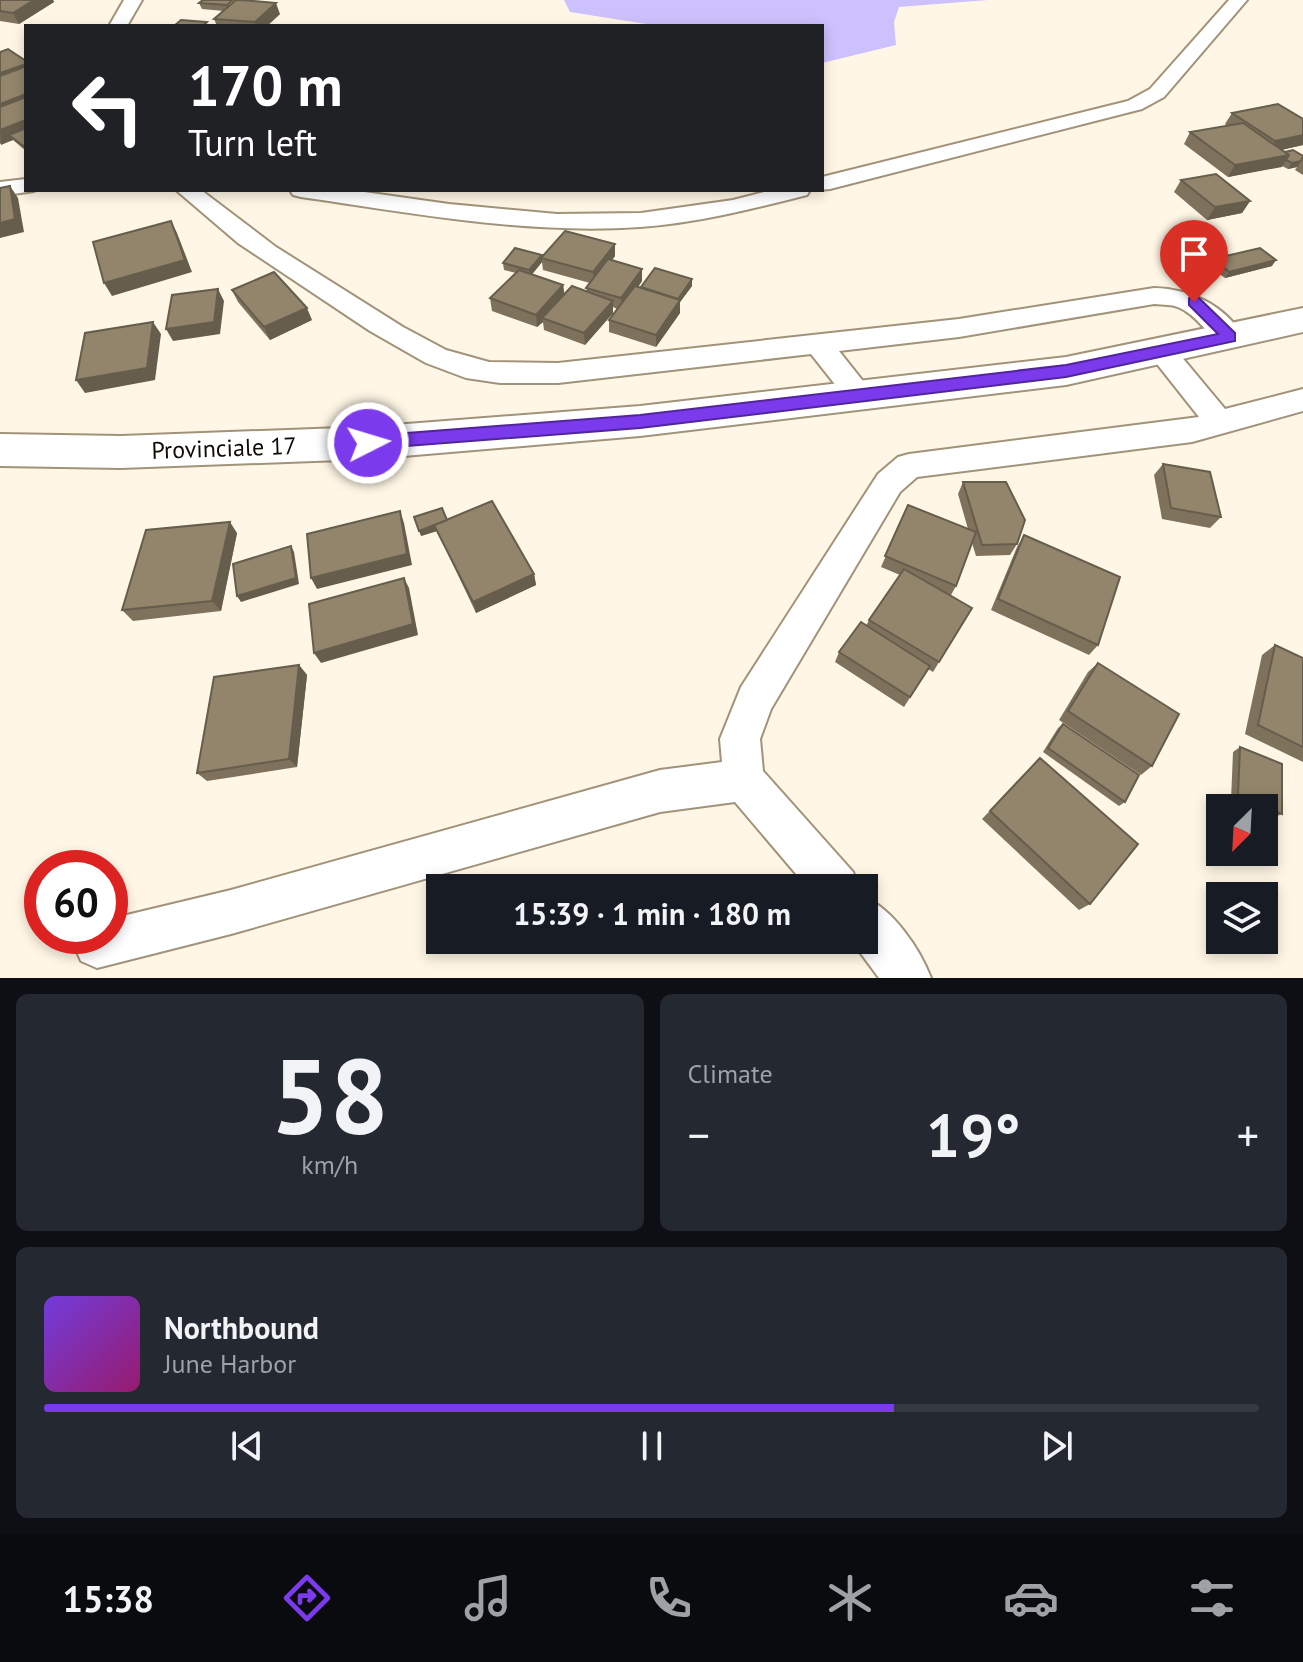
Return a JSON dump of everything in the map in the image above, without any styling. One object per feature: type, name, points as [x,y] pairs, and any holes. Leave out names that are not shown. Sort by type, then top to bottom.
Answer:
[{"type":"main road","name":"Provinciale 17","points":[[0,450],[121,452],[368,443],[640,421],[1066,371],[1303,320]]},
{"type":"street","points":[[119,24],[133,0]]},
{"type":"street","points":[[824,183],[1135,105],[1157,93],[1238,0]]},
{"type":"street","points":[[0,189],[24,186]]},
{"type":"street","points":[[189,192],[218,219],[282,264],[422,351],[467,368],[511,375],[558,373],[959,328],[1177,295],[1194,302],[1230,337]]},
{"type":"street","points":[[315,192],[449,211],[571,221],[641,220],[734,207],[791,192]]},
{"type":"street","points":[[817,342],[859,395]]},
{"type":"street","points":[[1160,350],[1219,422]]},
{"type":"street","points":[[825,874],[743,780],[740,739],[755,700],[889,483],[909,466],[1192,431],[1303,400]]},
{"type":"street","points":[[128,937],[231,912],[660,791],[743,780]]},
{"type":"street","points":[[878,938],[908,978]]},
{"type":"shaded area","points":[[564,0],[988,0],[899,7],[894,22],[896,45],[824,63],[824,24],[646,24],[570,12]]},
{"type":"building","points":[[0,0],[34,0],[13,13],[0,11]]},
{"type":"building","points":[[203,0],[233,0],[227,5],[199,3]]},
{"type":"building","points":[[236,0],[276,3],[255,22],[214,19]]},
{"type":"building","points":[[181,20],[207,22],[205,24],[176,24]]},
{"type":"building","points":[[8,49],[24,60],[24,65],[0,73],[0,52]]},
{"type":"building","points":[[24,67],[24,95],[0,104],[0,76]]},
{"type":"building","points":[[24,98],[24,121],[0,130],[0,107]]},
{"type":"building","points":[[1278,104],[1303,119],[1303,135],[1275,141],[1232,113]]},
{"type":"building","points":[[1243,123],[1289,155],[1235,165],[1190,132]]},
{"type":"building","points":[[24,129],[24,146],[23,146],[9,135]]},
{"type":"building","points":[[1293,150],[1303,156],[1301,161],[1292,163],[1286,160],[1289,155],[1285,152]]},
{"type":"building","points":[[1216,174],[1250,201],[1215,207],[1181,180]]},
{"type":"building","points":[[10,186],[15,219],[0,223],[0,188]]},
{"type":"building","points":[[171,221],[185,260],[104,283],[93,242]]},
{"type":"building","points":[[565,231],[615,244],[593,272],[541,258]]},
{"type":"building","points":[[515,248],[542,255],[529,270],[503,263]]},
{"type":"building","points":[[1260,248],[1276,260],[1229,272],[1213,259]]},
{"type":"building","points":[[608,259],[642,269],[621,298],[586,288]]},
{"type":"building","points":[[655,268],[692,279],[678,299],[641,287]]},
{"type":"building","points":[[519,270],[563,285],[536,315],[490,298]]},
{"type":"building","points":[[274,272],[307,308],[264,327],[232,290]]},
{"type":"building","points":[[572,286],[613,301],[584,333],[542,318]]},
{"type":"building","points":[[635,286],[680,300],[656,335],[609,320]]},
{"type":"building","points":[[218,289],[214,322],[166,329],[172,295]]},
{"type":"building","points":[[153,322],[147,368],[76,380],[85,333]]},
{"type":"building","points":[[1163,464],[1210,472],[1221,517],[1171,508]]},
{"type":"building","points":[[963,482],[1006,482],[1025,520],[1017,544],[982,545]]},
{"type":"building","points":[[492,501],[534,574],[473,602],[434,525]]},
{"type":"building","points":[[908,505],[976,532],[956,586],[885,556]]},
{"type":"building","points":[[442,508],[447,520],[419,531],[414,517]]},
{"type":"building","points":[[400,511],[407,554],[311,578],[307,534]]},
{"type":"building","points":[[230,522],[212,601],[122,610],[146,530]]},
{"type":"building","points":[[1024,535],[1120,577],[1098,645],[998,599]]},
{"type":"building","points":[[291,546],[296,578],[237,596],[233,564]]},
{"type":"building","points":[[904,569],[972,608],[939,662],[869,620]]},
{"type":"building","points":[[404,578],[413,624],[314,653],[309,604]]},
{"type":"building","points":[[861,622],[930,666],[910,697],[839,652]]},
{"type":"building","points":[[1275,645],[1303,658],[1303,747],[1258,725]]},
{"type":"building","points":[[1098,663],[1179,714],[1152,766],[1068,711]]},
{"type":"building","points":[[299,665],[289,759],[197,773],[214,677]]},
{"type":"building","points":[[1063,724],[1139,775],[1125,802],[1048,748]]},
{"type":"building","points":[[1240,747],[1282,764],[1282,814],[1278,812],[1278,794],[1238,794]]},
{"type":"building","points":[[1040,758],[1138,844],[1090,904],[990,811]]},
{"type":"route","points":[[368,443],[640,421],[1066,371],[1230,337],[1194,302]]}]
